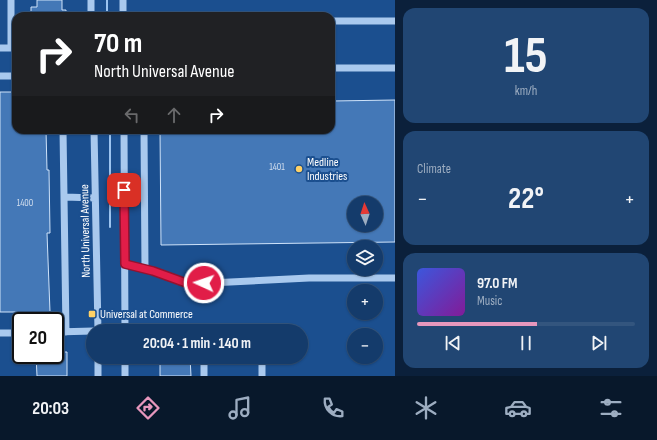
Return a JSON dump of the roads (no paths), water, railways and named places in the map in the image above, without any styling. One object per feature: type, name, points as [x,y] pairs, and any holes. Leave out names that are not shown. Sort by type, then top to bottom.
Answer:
[{"type":"street","points":[[11,0],[12,16]]},
{"type":"street","points":[[91,0],[91,12]]},
{"type":"street","points":[[123,0],[123,12]]},
{"type":"street","points":[[335,22],[395,21]]},
{"type":"street","points":[[0,48],[12,48]]},
{"type":"street","points":[[335,68],[395,68]]},
{"type":"street","points":[[0,76],[12,76]]},
{"type":"street","points":[[63,134],[66,332],[86,331]]},
{"type":"street","name":"North Universal Avenue","points":[[94,134],[98,324]]},
{"type":"street","points":[[124,134],[125,324]]},
{"type":"street","points":[[144,134],[144,269]]},
{"type":"street","points":[[65,197],[95,198]]},
{"type":"street","points":[[125,264],[189,284],[309,278],[395,278]]},
{"type":"street","points":[[0,333],[12,333]]},
{"type":"street","points":[[98,364],[98,376]]},
{"type":"street","points":[[125,364],[125,376]]},
{"type":"street","points":[[204,364],[204,376]]},
{"type":"street","points":[[262,364],[262,376]]},
{"type":"waterway","points":[[107,0],[107,12]]},
{"type":"waterway","points":[[110,134],[110,227]]},
{"type":"place","name":"Medline Industries","points":[[299,169]]},
{"type":"place","name":"Universal at Commerce","points":[[92,314]]}]
